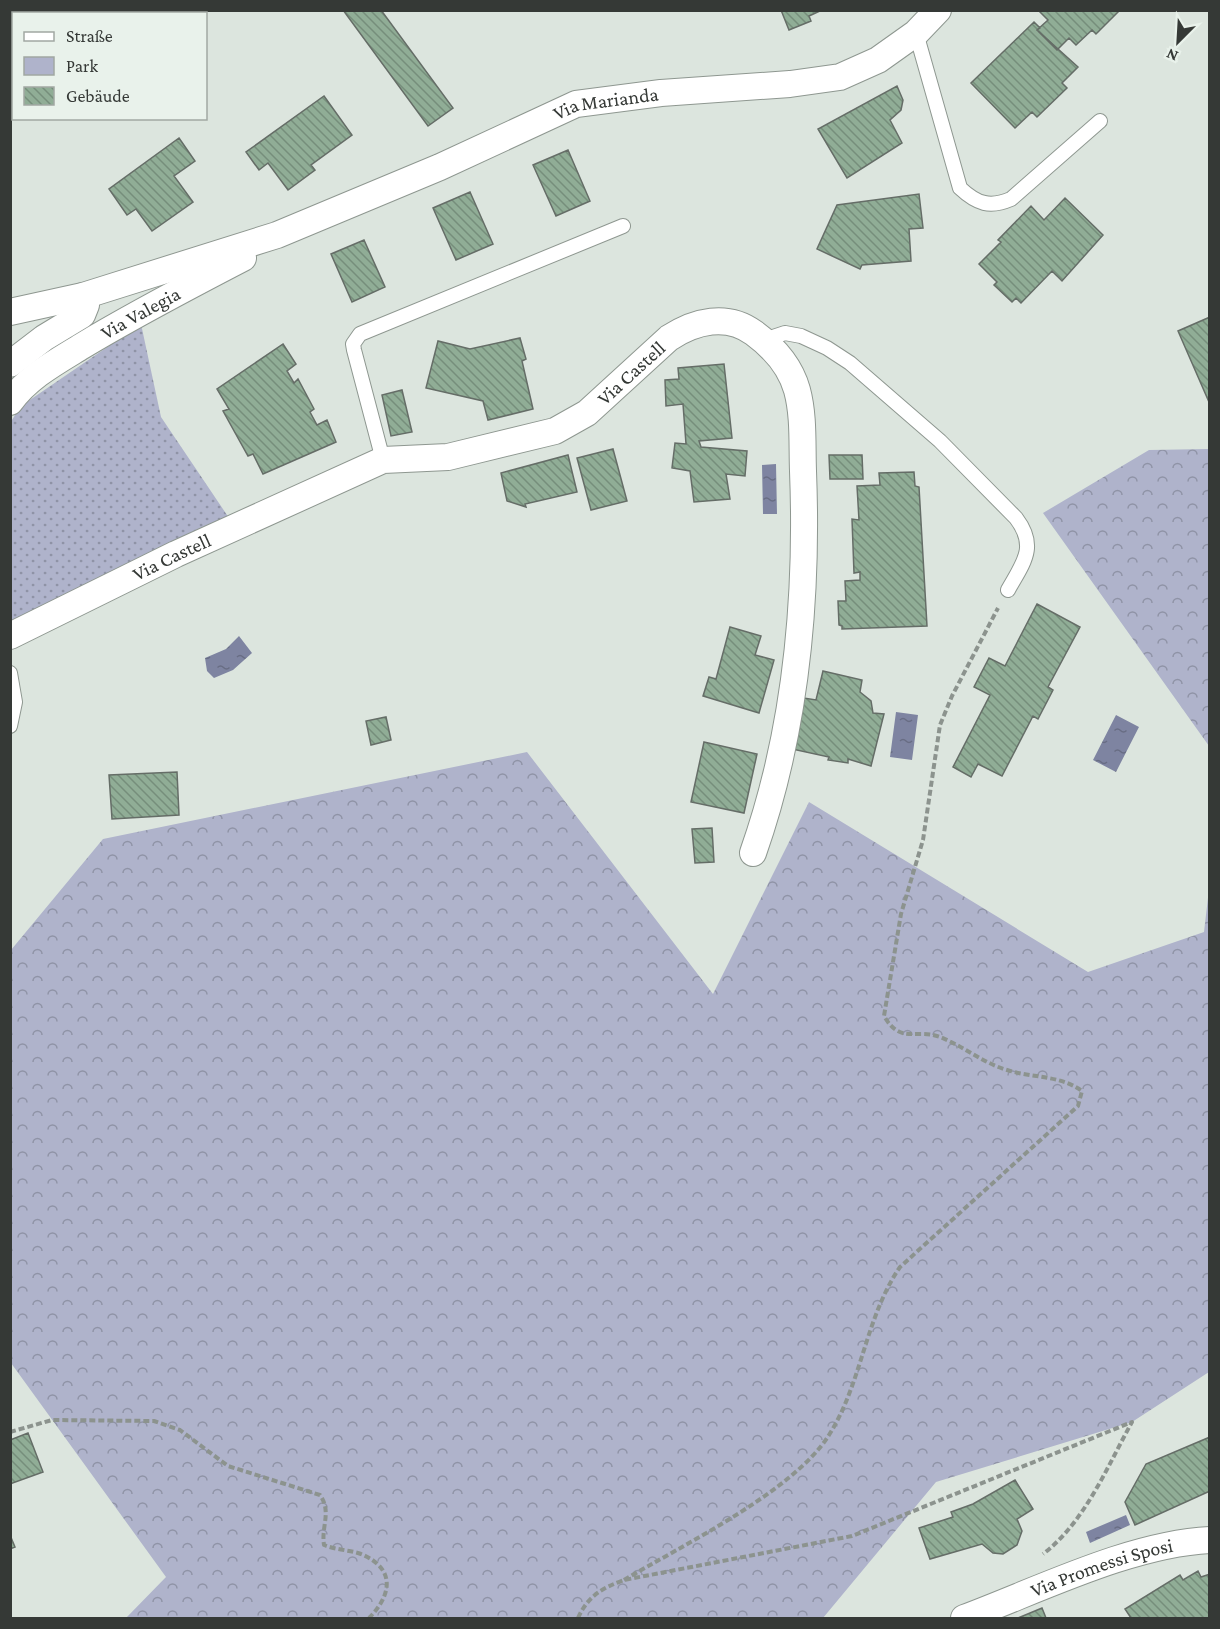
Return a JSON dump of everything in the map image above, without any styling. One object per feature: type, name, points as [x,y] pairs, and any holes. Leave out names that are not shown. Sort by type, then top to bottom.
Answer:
[{"type":"street","name":"Via Marianda","points":[[277,235],[440,167],[576,104],[662,93],[790,84],[840,77],[878,60],[916,33],[938,10]]},
{"type":"street","points":[[10,312],[83,296],[277,235]]},
{"type":"street","name":"Via Valegia","points":[[10,402],[27,383],[46,368],[119,324],[255,251],[277,235]]},
{"type":"street","points":[[10,364],[44,338],[82,315],[86,305],[83,296]]},
{"type":"street","name":"Via Castell","points":[[10,636],[176,554],[383,460],[448,457],[555,431],[586,413],[669,338],[683,329],[701,322],[734,323],[749,329],[764,340],[780,357],[797,389],[801,412],[805,508],[796,660],[784,746],[768,810],[753,853]]},
{"type":"street","name":"Via Promessi Sposi","points":[[964,1618],[1138,1552],[1171,1544],[1209,1540]]},
{"type":"lane","points":[[916,33],[960,188],[971,198],[983,204],[998,204],[1011,199],[1100,121]]},
{"type":"lane","points":[[383,460],[354,350],[354,344],[360,334],[623,225]]},
{"type":"lane","points":[[764,340],[785,333],[801,336],[827,348],[850,363],[940,441],[1016,518],[1024,529],[1029,547],[1008,590]]},
{"type":"lane","points":[[10,673],[15,702],[10,726]]},
{"type":"path","points":[[578,1618],[587,1600],[601,1589],[624,1580],[771,1492],[814,1454],[829,1435],[844,1403],[884,1290],[900,1267],[1078,1106],[1082,1091],[1071,1083],[1007,1070],[939,1037],[902,1034],[891,1028],[884,1016],[901,914],[923,840],[940,725],[952,696],[1008,590]]},
{"type":"path","points":[[10,1432],[52,1420],[154,1421],[180,1430],[228,1466],[320,1494],[326,1504],[327,1515],[322,1534],[324,1545],[360,1554],[374,1562],[384,1574],[388,1589],[384,1603],[369,1618]]},
{"type":"path","points":[[624,1580],[852,1536],[1132,1422],[1083,1509],[1055,1544],[1039,1557]]},
{"type":"green space","points":[[141,324],[161,417],[229,518],[11,626],[10,423],[21,406]]},
{"type":"green space","points":[[1210,449],[1209,746],[1043,513],[1149,450]]},
{"type":"green space","points":[[527,752],[713,994],[809,802],[1088,972],[1204,932],[1209,889],[1209,1372],[1132,1422],[936,1482],[823,1618],[126,1618],[166,1577],[11,1363],[11,950],[103,839]]},
{"type":"water","points":[[776,464],[777,514],[763,514],[762,465]]},
{"type":"water","points":[[239,636],[252,653],[233,670],[214,678],[207,671],[205,658],[226,649]]},
{"type":"water","points":[[896,712],[918,715],[912,760],[890,757]]},
{"type":"water","points":[[1116,715],[1139,727],[1116,772],[1093,760]]},
{"type":"water","points":[[1126,1515],[1130,1525],[1090,1543],[1086,1532]]},
{"type":"building","points":[[142,10],[143,12],[124,12]]},
{"type":"building","points":[[170,10],[195,10],[191,12],[170,12]]},
{"type":"building","points":[[343,10],[381,10],[453,108],[428,126]]},
{"type":"building","points":[[781,10],[822,10],[809,16],[811,21],[789,30]]},
{"type":"building","points":[[1038,10],[1120,10],[1096,34],[1092,30],[1076,45],[1069,38],[1057,50],[1037,30],[1048,20]]},
{"type":"building","points":[[1034,22],[1040,28],[1037,30],[1078,67],[1062,83],[1067,88],[1037,117],[1032,112],[1015,128],[971,83]]},
{"type":"building","points":[[897,86],[903,100],[901,110],[890,120],[902,143],[847,178],[818,129]]},
{"type":"building","points":[[324,96],[352,135],[311,165],[315,170],[288,190],[268,163],[259,170],[246,152]]},
{"type":"building","points":[[179,138],[195,161],[174,176],[193,202],[152,231],[136,209],[127,215],[109,189]]},
{"type":"building","points":[[568,150],[590,201],[556,216],[533,165]]},
{"type":"building","points":[[470,192],[493,244],[456,260],[433,208]]},
{"type":"building","points":[[919,194],[923,228],[909,229],[911,261],[862,265],[860,269],[817,249],[837,205]]},
{"type":"building","points":[[1065,198],[1103,235],[1062,281],[1052,271],[1021,303],[1016,298],[1012,302],[994,285],[997,282],[979,264],[1001,242],[998,240],[1031,206],[1044,220]]},
{"type":"building","points":[[364,240],[385,287],[352,302],[331,254]]},
{"type":"building","points":[[1210,317],[1210,402],[1209,402],[1178,331]]},
{"type":"building","points":[[520,338],[526,359],[522,361],[533,409],[488,420],[483,401],[426,388],[438,341],[470,349]]},
{"type":"building","points":[[283,344],[296,364],[287,371],[294,383],[298,379],[314,409],[310,412],[317,425],[327,420],[336,442],[263,474],[253,454],[248,456],[223,411],[229,409],[217,389]]},
{"type":"building","points":[[724,364],[732,438],[699,441],[701,447],[747,451],[745,476],[726,474],[730,499],[694,502],[690,471],[672,468],[675,443],[686,444],[683,404],[666,406],[665,380],[679,379],[678,368]]},
{"type":"building","points":[[402,390],[412,432],[391,436],[382,395]]},
{"type":"building","points":[[613,449],[627,501],[591,510],[577,458]]},
{"type":"building","points":[[568,455],[577,492],[525,504],[526,507],[507,501],[501,473]]},
{"type":"building","points":[[829,455],[862,455],[863,479],[830,479]]},
{"type":"building","points":[[914,472],[915,486],[919,487],[927,626],[842,629],[839,625],[838,601],[846,601],[845,581],[860,580],[860,572],[854,573],[852,519],[859,520],[857,486],[880,485],[879,473]]},
{"type":"building","points":[[1037,604],[1080,627],[1048,687],[1053,690],[1038,719],[1033,716],[1002,776],[978,764],[971,777],[953,767],[990,695],[974,687],[989,658],[1005,666]]},
{"type":"building","points":[[730,627],[761,636],[755,655],[774,660],[759,713],[703,696],[709,677],[716,679]]},
{"type":"building","points":[[823,671],[862,680],[860,692],[871,701],[873,713],[884,714],[871,766],[848,759],[848,763],[828,760],[829,757],[792,749],[804,698],[816,700]]},
{"type":"building","points":[[386,717],[391,740],[371,745],[366,721]]},
{"type":"building","points":[[704,742],[757,754],[744,813],[691,802]]},
{"type":"building","points":[[177,772],[179,815],[112,819],[109,775]]},
{"type":"building","points":[[712,828],[714,862],[695,863],[692,829]]},
{"type":"building","points":[[28,1433],[43,1472],[10,1484],[10,1440]]},
{"type":"building","points":[[1210,1437],[1210,1491],[1135,1525],[1125,1502],[1146,1464]]},
{"type":"building","points":[[1015,1480],[1033,1509],[1017,1519],[1022,1531],[1017,1545],[1003,1554],[993,1553],[982,1544],[930,1559],[919,1528],[953,1517],[951,1512],[973,1504]]},
{"type":"building","points":[[10,1535],[15,1547],[10,1549]]},
{"type":"building","points":[[1198,1571],[1201,1577],[1210,1574],[1210,1618],[1131,1618],[1125,1609],[1180,1575],[1183,1580]]},
{"type":"building","points":[[1042,1608],[1046,1618],[1018,1618]]}]
